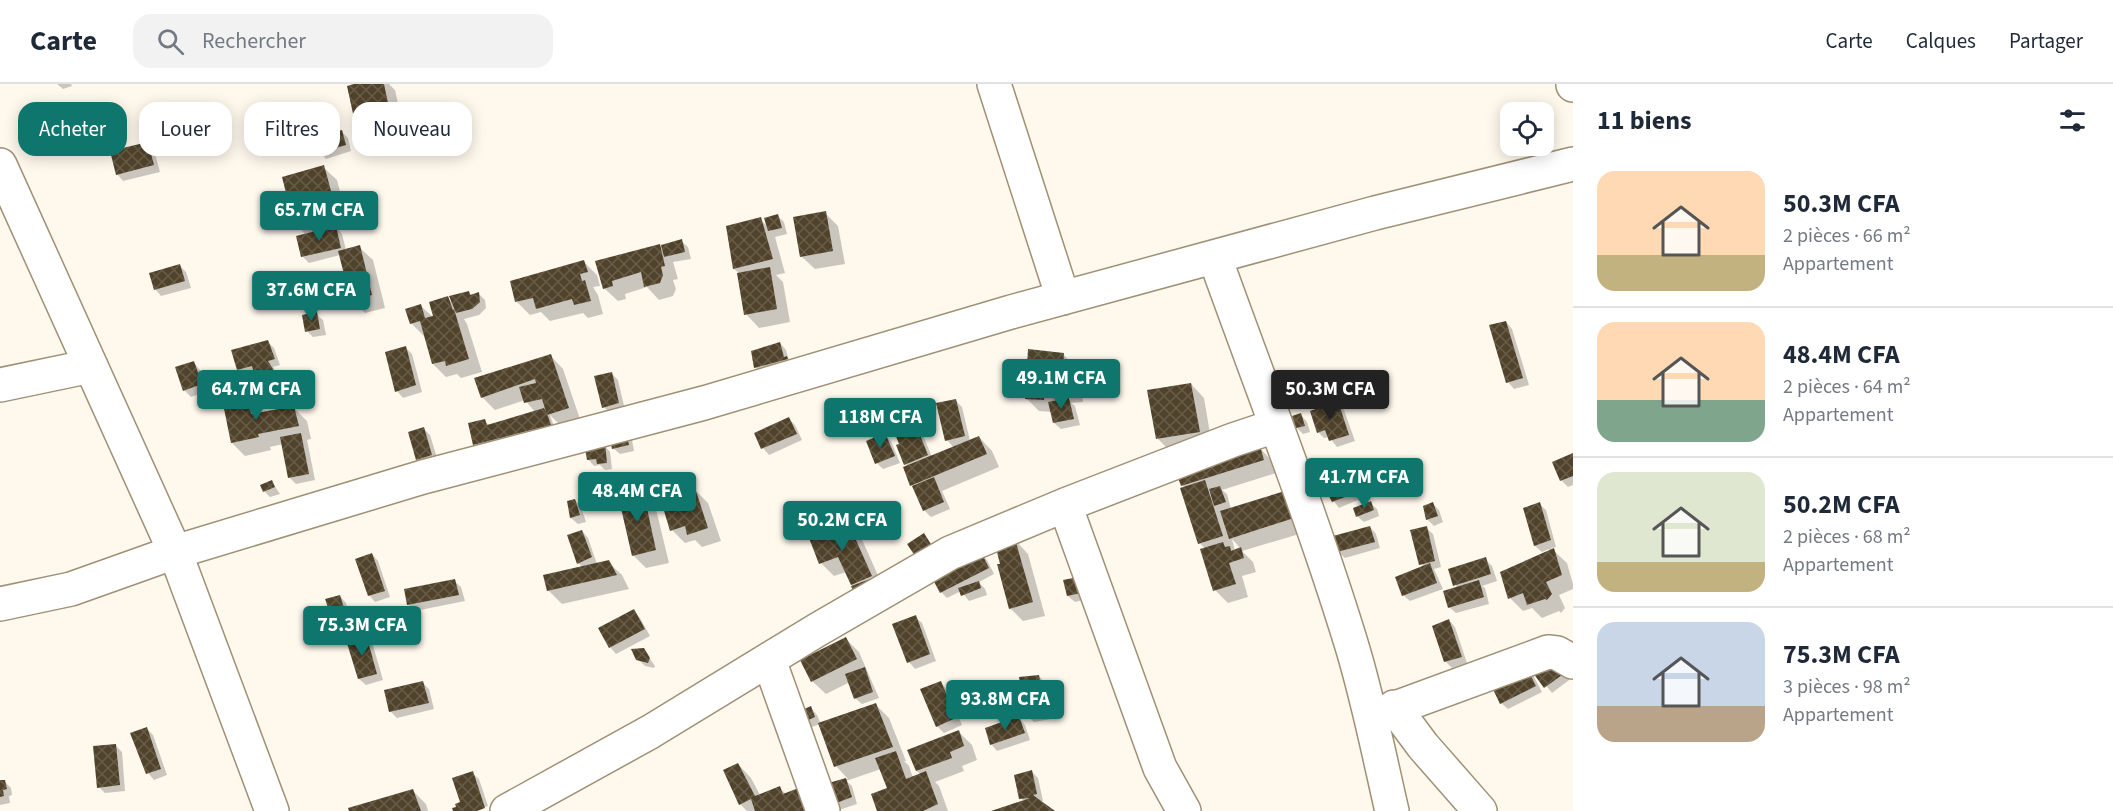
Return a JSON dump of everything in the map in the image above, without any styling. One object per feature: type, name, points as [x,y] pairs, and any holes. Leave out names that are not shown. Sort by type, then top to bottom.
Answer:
[{"type":"street","points":[[994,84],[1063,298]]},
{"type":"street","points":[[0,604],[71,589],[175,552],[423,477],[704,403],[1063,298],[1375,213],[1573,164]]},
{"type":"street","points":[[0,165],[175,552],[272,811]]},
{"type":"street","points":[[1215,258],[1275,426],[1291,464],[1351,644],[1382,712],[1392,811]]},
{"type":"street","points":[[0,385],[91,366]]},
{"type":"street","points":[[507,811],[650,732],[950,553],[1065,505],[1275,426]]},
{"type":"street","points":[[1065,505],[1160,768],[1184,811]]},
{"type":"street","points":[[1382,712],[1548,652],[1557,653],[1573,662]]},
{"type":"street","points":[[769,660],[823,811]]},
{"type":"street","points":[[1382,712],[1423,746],[1480,811]]},
{"type":"building","points":[[384,84],[388,102],[352,102],[352,109],[347,86]]},
{"type":"building","points":[[340,130],[342,130],[346,145],[340,147]]},
{"type":"building","points":[[139,144],[139,156],[152,156],[154,165],[116,175],[111,156],[127,156],[127,147]]},
{"type":"building","points":[[324,165],[337,213],[294,225],[282,177]]},
{"type":"building","points":[[826,211],[833,251],[800,257],[793,217]]},
{"type":"building","points":[[778,214],[782,228],[768,231],[764,218]]},
{"type":"building","points":[[761,217],[773,259],[733,269],[726,226]]},
{"type":"building","points":[[336,226],[341,248],[301,257],[296,236]]},
{"type":"building","points":[[682,239],[685,252],[664,257],[661,245]]},
{"type":"building","points":[[660,244],[665,266],[661,267],[663,275],[660,283],[644,287],[641,272],[612,281],[613,286],[603,289],[595,261]]},
{"type":"building","points":[[360,245],[372,295],[351,301],[338,251]]},
{"type":"building","points":[[584,260],[588,272],[580,274],[582,281],[585,280],[591,301],[574,305],[572,299],[536,309],[533,298],[515,302],[510,281]]},
{"type":"building","points":[[180,264],[185,281],[154,290],[149,273]]},
{"type":"building","points":[[770,267],[777,309],[744,315],[737,273]]},
{"type":"building","points":[[469,291],[470,295],[479,292],[480,302],[472,309],[456,313],[449,296]]},
{"type":"building","points":[[448,296],[469,359],[446,366],[445,361],[432,364],[420,321],[410,324],[405,309],[421,304],[425,318],[433,316],[429,302]]},
{"type":"building","points":[[317,312],[320,329],[305,332],[302,315]]},
{"type":"building","points":[[1506,321],[1523,378],[1506,383],[1489,325]]},
{"type":"building","points":[[268,340],[275,359],[268,361],[273,369],[272,376],[256,380],[252,366],[237,370],[231,350]]},
{"type":"building","points":[[780,342],[784,357],[787,356],[788,359],[754,368],[751,351]]},
{"type":"building","points":[[406,346],[416,385],[395,392],[385,352]]},
{"type":"building","points":[[1028,349],[1064,353],[1063,370],[1046,369],[1044,400],[1025,399]]},
{"type":"building","points":[[551,354],[569,408],[547,415],[542,399],[524,403],[519,387],[536,383],[535,379],[481,398],[474,378]]},
{"type":"building","points":[[194,361],[202,384],[183,391],[175,367]]},
{"type":"building","points":[[612,372],[619,403],[602,408],[594,376]]},
{"type":"building","points":[[285,377],[289,390],[275,395],[271,382]]},
{"type":"building","points":[[1191,383],[1200,432],[1156,439],[1147,390]]},
{"type":"building","points":[[1076,384],[1078,396],[1066,397],[1064,385]]},
{"type":"building","points":[[1069,398],[1074,419],[1053,423],[1048,402]]},
{"type":"building","points":[[249,399],[251,414],[294,406],[299,426],[258,434],[259,437],[231,443],[223,404]]},
{"type":"building","points":[[956,399],[965,436],[945,441],[936,403]]},
{"type":"building","points":[[1338,401],[1349,435],[1329,441],[1325,430],[1317,433],[1310,411]]},
{"type":"building","points":[[544,408],[551,425],[473,445],[468,423],[485,419],[487,425]]},
{"type":"building","points":[[1301,413],[1305,426],[1296,428],[1292,416]]},
{"type":"building","points":[[789,417],[797,434],[761,449],[754,433]]},
{"type":"building","points":[[916,425],[928,455],[904,465],[896,445],[899,444],[895,434]]},
{"type":"building","points":[[424,427],[432,455],[416,460],[408,432]]},
{"type":"building","points":[[626,432],[629,445],[612,449],[609,435]]},
{"type":"building","points":[[301,433],[309,474],[288,478],[280,437]]},
{"type":"building","points":[[885,433],[895,456],[875,464],[866,441]]},
{"type":"building","points":[[979,436],[987,454],[910,486],[903,467]]},
{"type":"building","points":[[584,443],[605,443],[607,463],[597,464],[596,459],[587,460]]},
{"type":"building","points":[[1260,446],[1264,460],[1181,486],[1176,472]]},
{"type":"building","points":[[1573,453],[1573,476],[1560,481],[1552,462]]},
{"type":"building","points":[[1356,459],[1362,475],[1348,481],[1355,493],[1332,502],[1324,490],[1318,473]]},
{"type":"building","points":[[934,477],[944,502],[923,511],[912,486]]},
{"type":"building","points":[[272,480],[275,487],[263,492],[260,485]]},
{"type":"building","points":[[1205,480],[1223,536],[1198,544],[1180,488]]},
{"type":"building","points":[[1220,486],[1226,502],[1214,506],[1209,489]]},
{"type":"building","points":[[695,488],[708,528],[687,535],[685,526],[670,531],[662,504],[675,499],[674,495]]},
{"type":"building","points":[[643,490],[656,550],[632,556],[618,495]]},
{"type":"building","points":[[1285,491],[1294,518],[1229,539],[1220,511]]},
{"type":"building","points":[[575,499],[580,515],[570,518],[567,501]]},
{"type":"building","points":[[1371,501],[1374,510],[1356,517],[1353,508]]},
{"type":"building","points":[[1433,502],[1438,516],[1426,520],[1423,506]]},
{"type":"building","points":[[1540,502],[1551,540],[1534,546],[1523,508]]},
{"type":"building","points":[[828,515],[832,525],[819,529],[817,518]]},
{"type":"building","points":[[814,518],[819,532],[811,535],[807,521]]},
{"type":"building","points":[[847,520],[872,576],[851,585],[838,557],[819,564],[809,538],[818,534],[821,540],[830,537],[826,528]]},
{"type":"building","points":[[1370,526],[1375,542],[1337,552],[1333,536]]},
{"type":"building","points":[[1427,526],[1435,561],[1419,565],[1410,530]]},
{"type":"building","points":[[582,530],[592,557],[577,564],[567,535]]},
{"type":"building","points":[[924,533],[934,549],[917,559],[907,544]]},
{"type":"building","points":[[1015,539],[1033,602],[1009,609],[997,564],[1000,564],[995,544]]},
{"type":"building","points":[[1223,542],[1225,547],[1230,546],[1231,551],[1241,547],[1244,558],[1229,563],[1236,584],[1213,591],[1200,549]]},
{"type":"building","points":[[1554,548],[1562,575],[1546,582],[1552,594],[1547,600],[1527,605],[1523,593],[1508,599],[1500,572]]},
{"type":"building","points":[[981,552],[989,568],[940,593],[930,574]]},
{"type":"building","points":[[372,553],[385,591],[368,596],[355,559]]},
{"type":"building","points":[[1486,557],[1491,574],[1453,586],[1448,569]]},
{"type":"building","points":[[609,560],[617,575],[547,591],[543,575]]},
{"type":"building","points":[[1430,563],[1437,583],[1402,596],[1395,577]]},
{"type":"building","points":[[1078,577],[1081,593],[1067,596],[1063,580]]},
{"type":"building","points":[[455,579],[459,595],[407,605],[404,589]]},
{"type":"building","points":[[870,579],[876,591],[857,600],[851,586]]},
{"type":"building","points":[[1479,580],[1484,597],[1448,608],[1443,591]]},
{"type":"building","points":[[979,581],[981,588],[961,596],[958,588]]},
{"type":"building","points":[[340,595],[348,621],[334,625],[325,599]]},
{"type":"building","points":[[634,609],[645,629],[609,648],[598,628]]},
{"type":"building","points":[[916,615],[930,654],[907,663],[892,624]]},
{"type":"building","points":[[1449,619],[1462,657],[1444,662],[1432,626]]},
{"type":"building","points":[[366,634],[377,674],[358,679],[346,640]]},
{"type":"building","points":[[846,637],[857,659],[811,682],[800,660]]},
{"type":"building","points":[[644,648],[650,658],[648,663],[636,660],[631,649]]},
{"type":"building","points":[[1526,666],[1536,686],[1500,704],[1491,685]]},
{"type":"building","points":[[1528,666],[1569,670],[1544,688]]},
{"type":"building","points":[[865,667],[873,692],[854,699],[845,674]]},
{"type":"building","points":[[1039,675],[1046,713],[1026,716],[1019,677]]},
{"type":"building","points":[[423,681],[429,703],[389,712],[384,690]]},
{"type":"building","points":[[941,681],[956,718],[936,727],[920,689]]},
{"type":"building","points":[[876,703],[893,747],[834,767],[818,723]]},
{"type":"building","points":[[811,706],[815,717],[804,722],[800,711]]},
{"type":"building","points":[[1019,716],[1025,733],[990,745],[985,728]]},
{"type":"building","points":[[147,727],[161,769],[146,774],[130,733]]},
{"type":"building","points":[[959,730],[964,746],[950,752],[952,758],[916,771],[907,750]]},
{"type":"building","points":[[116,744],[120,785],[97,788],[93,746]]},
{"type":"building","points":[[896,751],[906,779],[926,771],[938,804],[923,811],[877,811],[871,794],[887,788],[875,758]]},
{"type":"building","points":[[738,763],[755,796],[780,786],[783,794],[801,787],[810,811],[755,811],[751,799],[739,805],[723,770]]},
{"type":"building","points":[[1032,770],[1037,794],[1033,795],[1055,811],[991,811],[1030,798],[1019,799],[1014,775]]},
{"type":"building","points":[[473,771],[485,808],[477,811],[453,811],[455,804],[460,802],[452,778]]},
{"type":"building","points":[[846,778],[852,797],[834,804],[825,784]]},
{"type":"building","points":[[0,780],[5,780],[7,789],[3,790],[4,796],[0,797]]},
{"type":"building","points":[[413,789],[421,811],[349,811],[348,808]]}]
